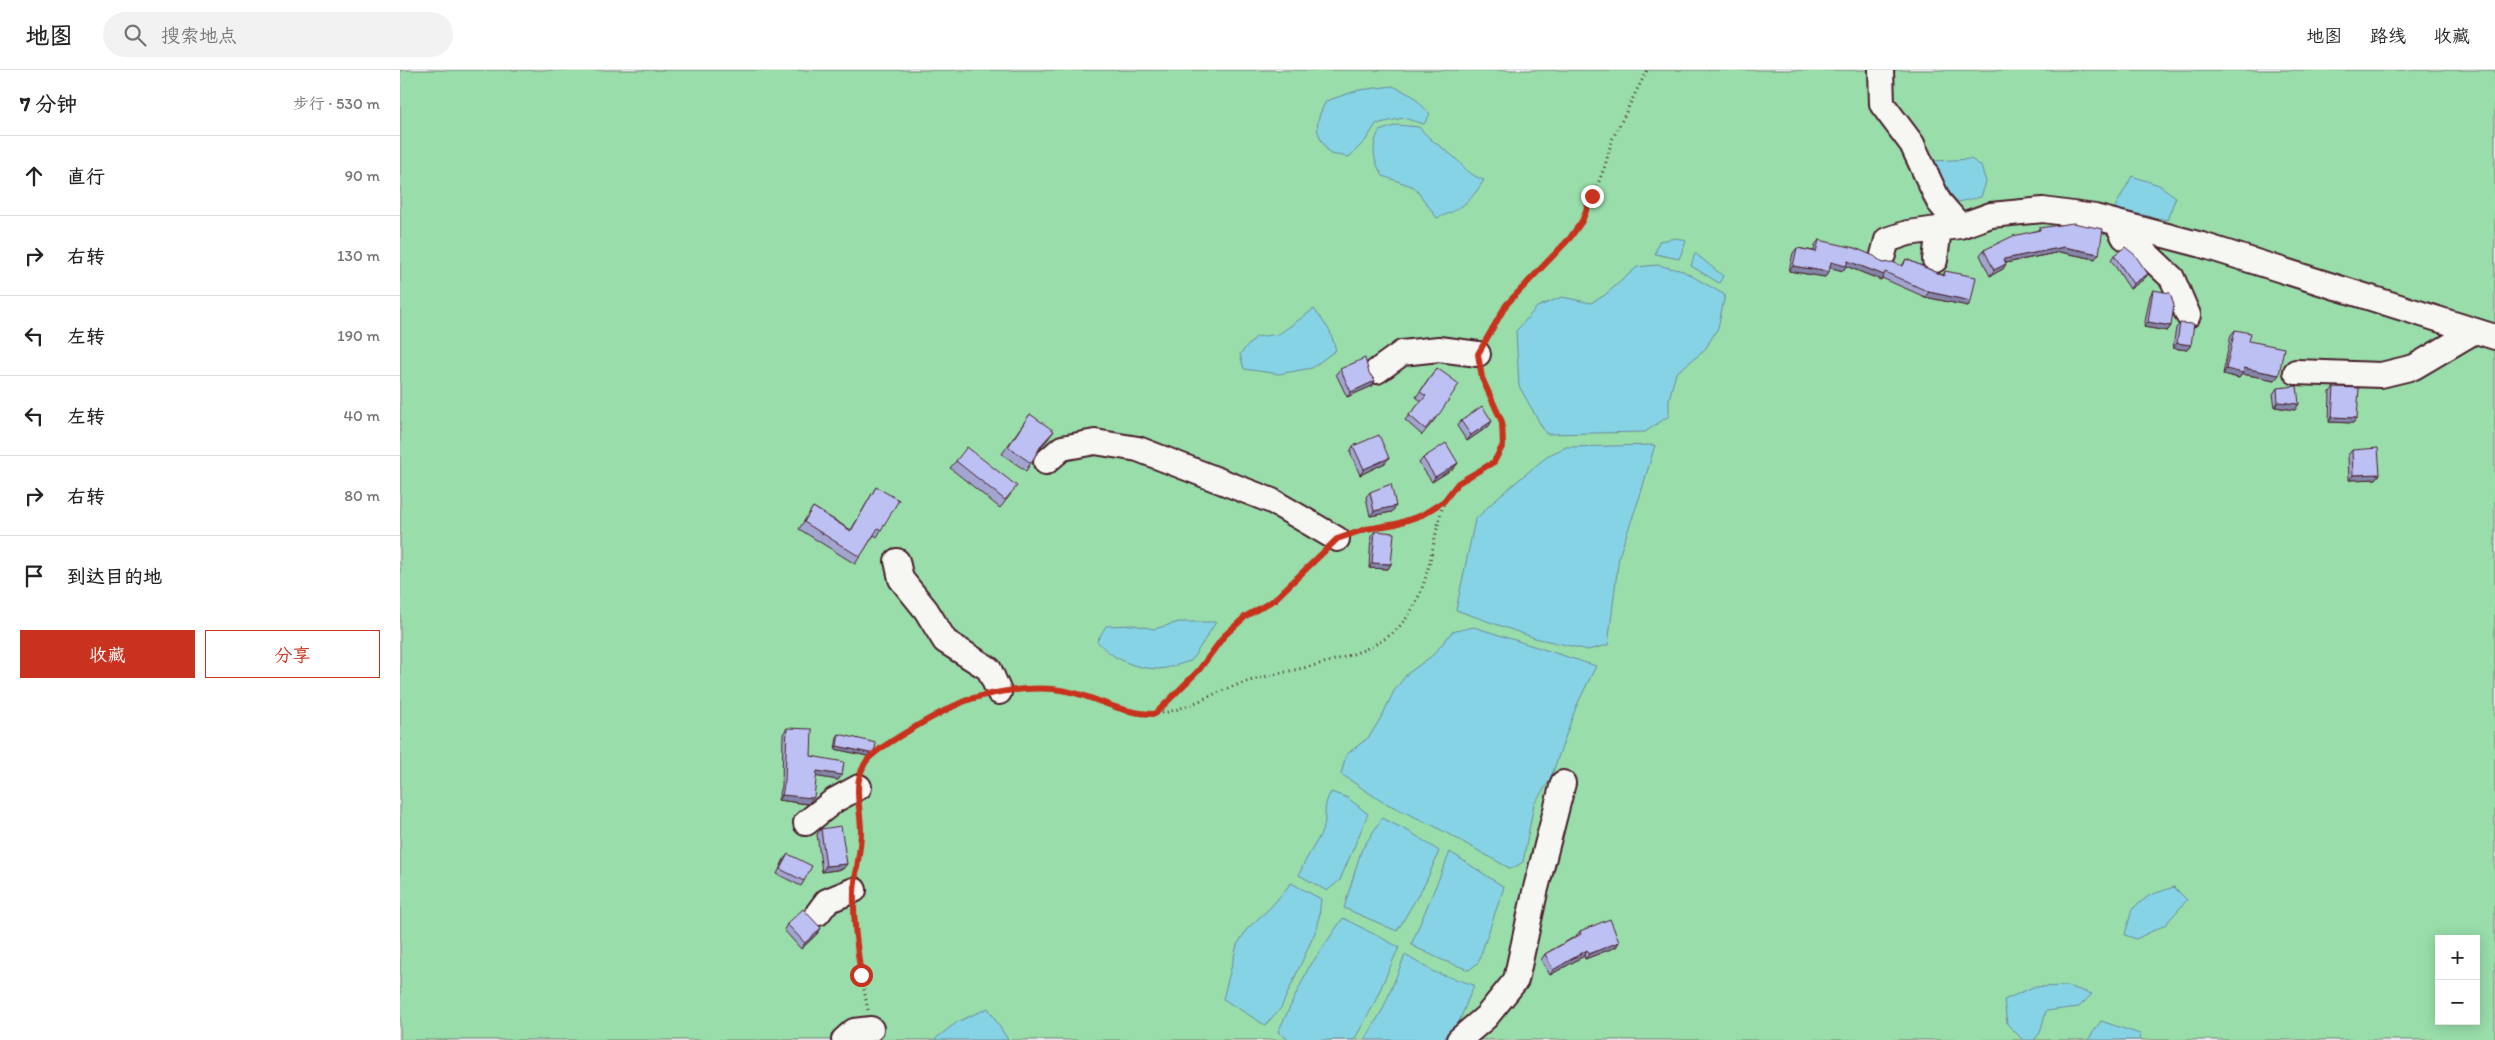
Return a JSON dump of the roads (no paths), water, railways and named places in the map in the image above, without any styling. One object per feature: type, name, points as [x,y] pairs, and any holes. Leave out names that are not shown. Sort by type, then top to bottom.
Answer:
[{"type":"street","points":[[1881,70],[1882,104],[1912,144],[1949,227],[1935,260]]},
{"type":"street","points":[[1883,254],[1888,240],[1908,233],[1949,227],[1991,215],[2043,210],[2117,223],[2202,245],[2485,334]]},
{"type":"street","points":[[2117,223],[2124,237],[2172,278],[2188,315]]},
{"type":"street","points":[[2296,372],[2381,375],[2414,367],[2485,334]]},
{"type":"street","points":[[1377,371],[1402,353],[1439,349],[1478,354]]},
{"type":"street","points":[[1046,462],[1062,448],[1095,442],[1138,449],[1272,501],[1337,539]]},
{"type":"street","points":[[897,561],[901,579],[926,610],[944,641],[989,669],[999,692]]},
{"type":"street","points":[[1459,1040],[1486,1017],[1516,980],[1535,892],[1563,783]]},
{"type":"street","points":[[806,822],[836,800],[859,787]]},
{"type":"street","points":[[819,902],[854,890]]},
{"type":"street","points":[[844,1040],[854,1031],[872,1029]]},
{"type":"water","points":[[1393,86],[1413,96],[1430,114],[1424,124],[1403,118],[1376,124],[1366,140],[1349,157],[1330,154],[1321,139],[1318,128],[1319,116],[1326,101],[1359,90]]},
{"type":"water","points":[[1397,125],[1419,127],[1468,171],[1484,180],[1465,204],[1437,218],[1414,187],[1383,176],[1374,154],[1376,137],[1379,131]]},
{"type":"water","points":[[1971,159],[1981,166],[1986,182],[1981,197],[1958,202],[1944,186],[1934,161]]},
{"type":"water","points":[[2132,176],[2159,185],[2176,197],[2167,220],[2114,209]]},
{"type":"water","points":[[1677,238],[1686,241],[1679,259],[1655,254],[1659,241]]},
{"type":"water","points":[[1695,253],[1723,276],[1719,283],[1691,266]]},
{"type":"water","points":[[1657,265],[1683,271],[1725,295],[1718,328],[1704,351],[1676,373],[1669,399],[1669,416],[1645,432],[1546,434],[1519,386],[1516,331],[1537,307],[1562,297],[1591,303],[1605,295],[1637,267]]},
{"type":"water","points":[[1314,309],[1330,331],[1336,350],[1312,368],[1279,374],[1244,369],[1240,354],[1256,337],[1279,334]]},
{"type":"water","points":[[1655,445],[1619,556],[1608,645],[1588,650],[1535,638],[1456,610],[1475,520],[1498,497],[1549,455],[1566,447]]},
{"type":"water","points":[[1179,622],[1216,622],[1191,661],[1168,668],[1151,669],[1125,662],[1110,653],[1097,641],[1106,626],[1134,625],[1154,629]]},
{"type":"water","points":[[1474,627],[1596,666],[1576,707],[1550,780],[1534,804],[1523,862],[1511,869],[1434,826],[1381,801],[1341,774],[1346,755],[1369,737],[1394,691],[1407,674],[1433,655],[1452,632]]},
{"type":"water","points":[[1331,792],[1348,798],[1368,814],[1340,880],[1327,891],[1299,875],[1323,829],[1325,807]]},
{"type":"water","points":[[1382,818],[1412,833],[1439,851],[1426,882],[1397,931],[1344,908],[1361,851]]},
{"type":"water","points":[[1450,852],[1504,887],[1478,963],[1469,970],[1442,960],[1411,945]]},
{"type":"water","points":[[1291,883],[1321,899],[1318,926],[1281,1008],[1265,1025],[1223,999],[1237,945],[1247,929],[1271,907]]},
{"type":"water","points":[[2174,887],[2187,900],[2165,925],[2136,939],[2125,935],[2132,909],[2150,895]]},
{"type":"water","points":[[1343,918],[1399,947],[1372,1008],[1354,1040],[1289,1040],[1278,1032],[1308,969]]},
{"type":"water","points":[[1405,955],[1434,972],[1474,985],[1457,1027],[1448,1040],[1365,1040],[1383,1009]]},
{"type":"water","points":[[2067,986],[2092,994],[2079,1007],[2046,1011],[2040,1033],[2034,1040],[2023,1040],[2007,1024],[2004,1000],[2033,987]]},
{"type":"water","points":[[988,1008],[1008,1040],[934,1040],[957,1022]]},
{"type":"water","points":[[2101,1021],[2140,1034],[2141,1040],[2088,1040]]}]
